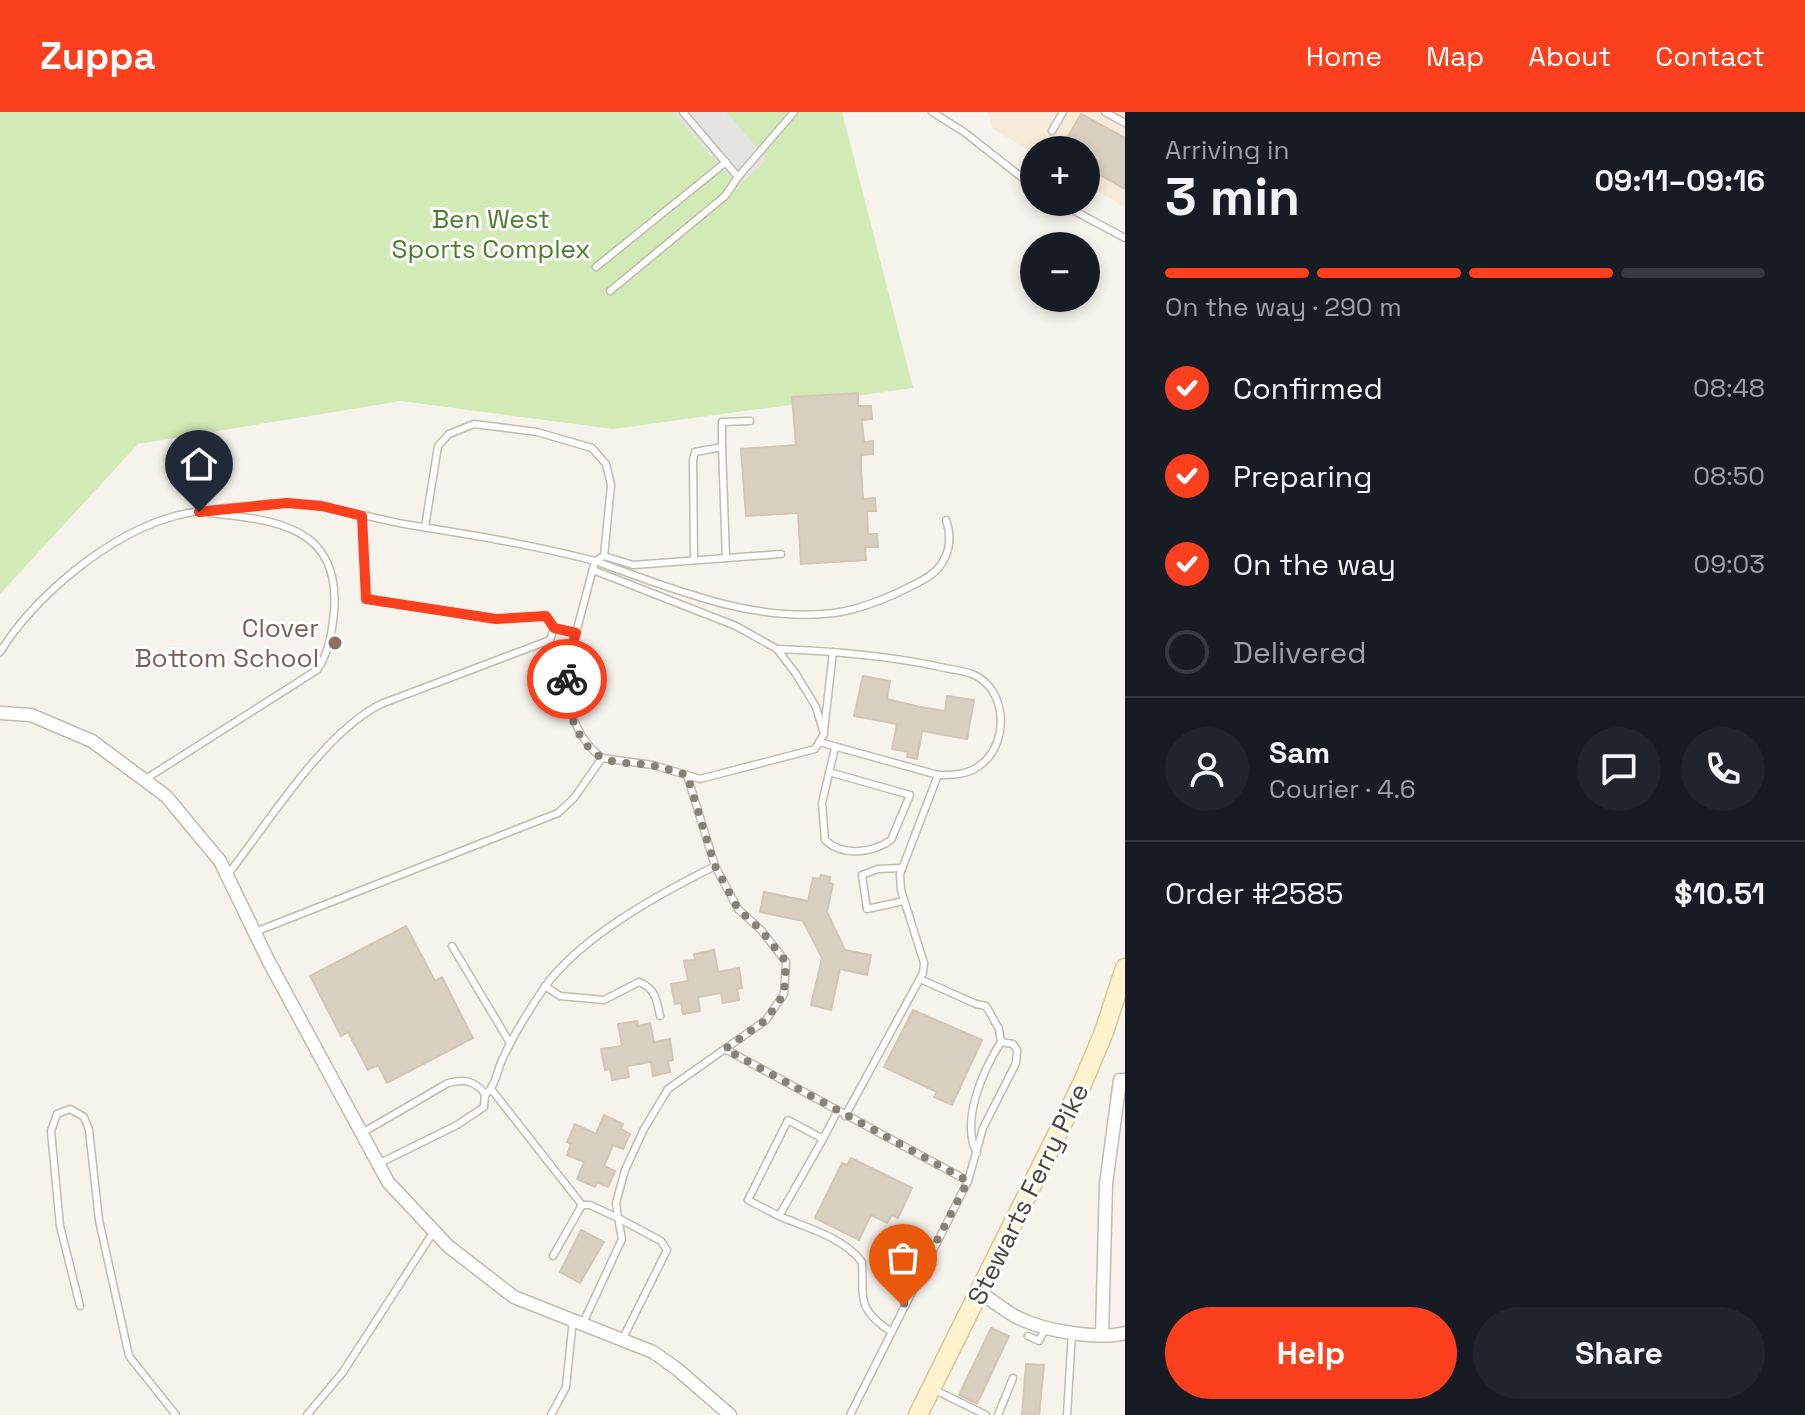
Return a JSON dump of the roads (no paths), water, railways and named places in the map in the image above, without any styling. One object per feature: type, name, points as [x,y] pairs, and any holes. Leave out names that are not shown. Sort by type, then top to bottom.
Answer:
[{"type":"main road","name":"Stewarts Ferry Pike","points":[[918,1415],[1083,1082],[1104,1032],[1125,968]]},
{"type":"street","points":[[0,713],[31,715],[92,741],[166,796],[220,861],[388,1182],[448,1246],[514,1297],[653,1352],[730,1415]]},
{"type":"street","points":[[1102,1335],[1106,1184],[1120,1080],[1125,1080]]},
{"type":"street","points":[[980,1292],[1023,1321],[1072,1332],[1115,1336],[1125,1333]]},
{"type":"lane","points":[[683,112],[738,177]]},
{"type":"lane","points":[[610,291],[725,196],[794,112]]},
{"type":"lane","points":[[932,112],[964,132],[1020,176]]},
{"type":"lane","points":[[1052,131],[1063,112]]},
{"type":"lane","points":[[1105,112],[1125,123]]},
{"type":"lane","points":[[596,267],[726,162]]},
{"type":"lane","points":[[1084,216],[1125,238]]},
{"type":"lane","points":[[726,558],[722,422],[750,421]]},
{"type":"lane","points":[[425,527],[438,446],[449,434],[474,424],[537,432],[592,448],[606,464],[611,485],[604,556]]},
{"type":"lane","points":[[694,560],[693,460],[695,452],[722,447]]},
{"type":"lane","points":[[0,652],[17,625],[82,566],[144,527],[175,516],[199,512],[287,503],[322,506],[543,548],[595,561],[711,600],[764,613],[836,613],[904,590],[929,577],[943,563],[949,546],[950,531],[946,520]]},
{"type":"lane","points":[[144,780],[317,670],[325,658],[332,632],[335,595],[325,555],[301,532],[263,519],[199,512]]},
{"type":"lane","points":[[362,516],[366,599],[496,619],[546,616],[554,628],[576,633]]},
{"type":"lane","points":[[781,554],[633,565],[604,556],[595,561],[569,657],[567,685],[577,730],[588,747],[602,758],[653,765],[700,779],[815,749],[824,734],[833,652]]},
{"type":"lane","points":[[593,570],[736,626],[777,649],[816,707],[824,734]]},
{"type":"lane","points":[[227,876],[310,768],[361,714],[550,640],[554,628]]},
{"type":"lane","points":[[777,649],[889,656],[971,674],[986,682],[1001,719],[992,753],[971,771],[938,775],[819,742]]},
{"type":"lane","points":[[829,772],[910,795],[891,840],[863,852],[834,849],[825,840],[822,803],[829,772],[835,748]]},
{"type":"lane","points":[[255,932],[558,813],[574,798],[602,758]]},
{"type":"lane","points":[[551,1415],[566,1387],[578,1321],[622,1239],[616,1203],[625,1170],[644,1129],[668,1089],[766,1020],[784,994],[786,962],[761,930],[738,909],[715,866],[687,775]]},
{"type":"lane","points":[[845,1116],[920,979],[924,963],[901,890],[902,868],[938,775]]},
{"type":"lane","points":[[485,1095],[495,1085],[498,1066],[545,986],[580,949],[654,898],[715,866]]},
{"type":"lane","points":[[902,868],[878,869],[862,875],[867,909],[904,901]]},
{"type":"lane","points":[[452,946],[510,1043]]},
{"type":"lane","points":[[920,979],[986,1006],[999,1029],[1001,1042],[975,1093],[971,1143],[977,1153]]},
{"type":"lane","points":[[545,986],[560,996],[604,1000],[639,982],[655,993],[660,1016]]},
{"type":"lane","points":[[850,1415],[968,1181],[983,1128],[1016,1063],[1017,1050],[1013,1044],[1001,1042]]},
{"type":"lane","points":[[725,1049],[968,1181]]},
{"type":"lane","points":[[362,1133],[448,1083],[463,1079],[478,1085],[485,1095],[484,1107],[466,1119],[378,1164]]},
{"type":"lane","points":[[491,1089],[582,1205]]},
{"type":"lane","points":[[80,1306],[60,1226],[51,1131],[57,1114],[70,1109],[84,1117],[89,1130],[99,1220],[129,1356],[176,1415]]},
{"type":"lane","points":[[779,1216],[837,1112]]},
{"type":"lane","points":[[823,1139],[788,1120],[748,1200],[855,1253],[862,1262],[861,1298],[864,1307],[874,1320],[890,1331]]},
{"type":"lane","points":[[582,1205],[590,1205],[618,1218],[661,1241],[667,1250],[623,1339]]},
{"type":"lane","points":[[553,1256],[582,1205]]},
{"type":"lane","points":[[307,1415],[343,1372],[434,1231]]},
{"type":"lane","points":[[1028,1336],[1039,1341],[1046,1327]]},
{"type":"lane","points":[[1067,1415],[1072,1332]]},
{"type":"lane","points":[[998,1415],[1013,1378]]},
{"type":"lane","points":[[931,1388],[986,1415]]},
{"type":"place","name":"Clover Bottom School","points":[[335,643]]},
{"type":"park label","name":"Ben West Sports Complex","points":[[491,234]]}]
